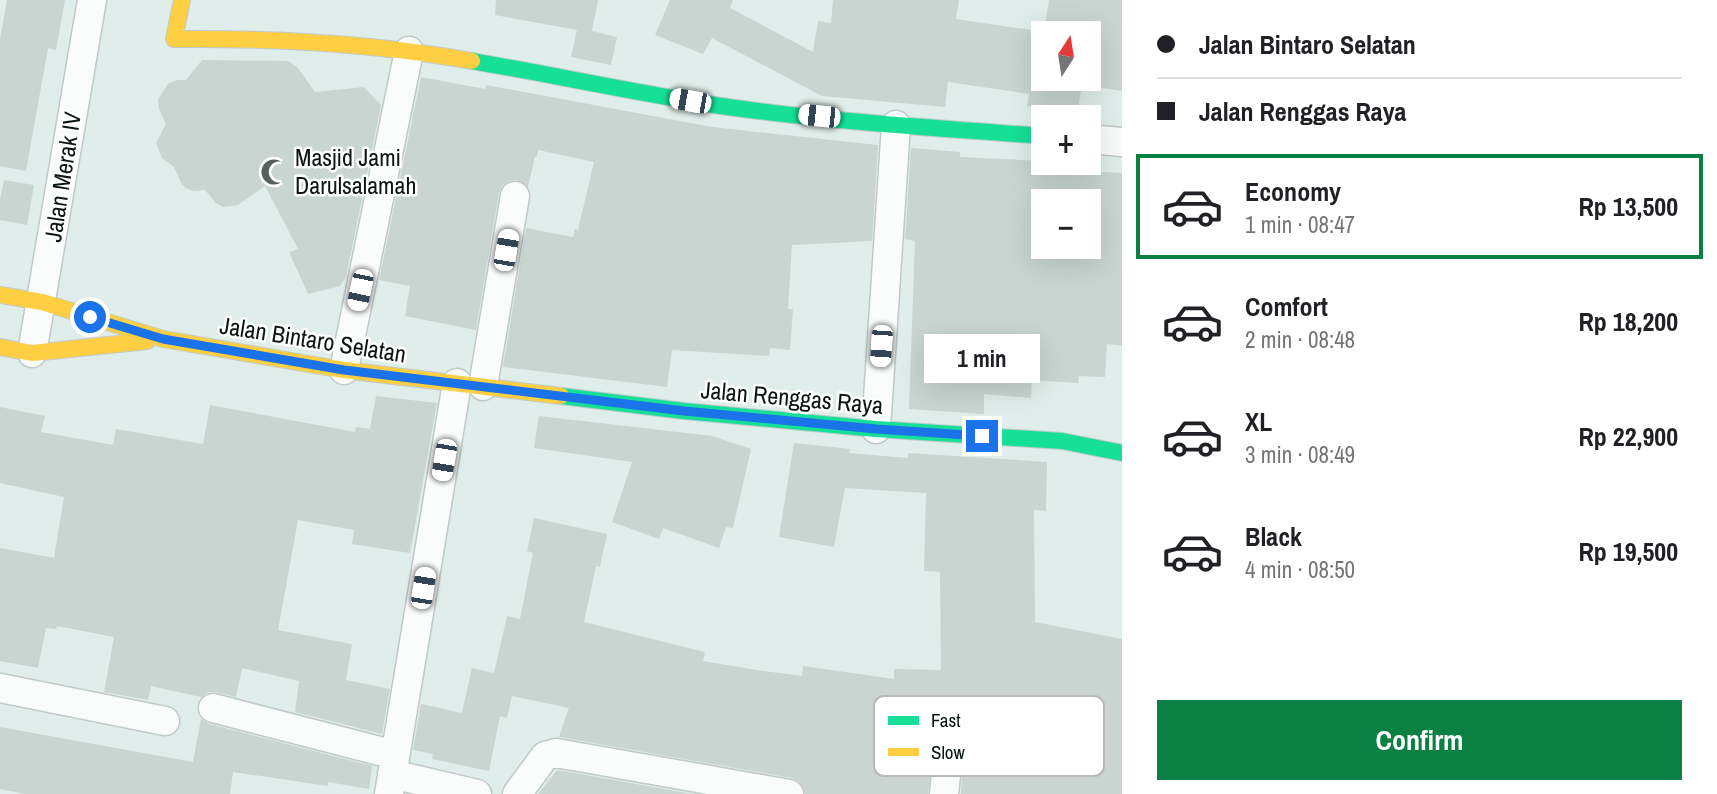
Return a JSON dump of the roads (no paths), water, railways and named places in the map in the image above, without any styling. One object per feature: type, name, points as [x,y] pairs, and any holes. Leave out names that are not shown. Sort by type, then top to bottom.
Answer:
[{"type":"street","name":"Jalan Merak IV","points":[[32,353],[92,0]]},
{"type":"street","points":[[181,0],[174,39],[349,43],[409,51],[716,105],[896,125],[1031,135]]},
{"type":"street","points":[[344,370],[409,51]]},
{"type":"street","points":[[876,429],[896,125]]},
{"type":"street","points":[[1101,140],[1122,142]]},
{"type":"street","points":[[392,774],[470,385],[515,196]]},
{"type":"street","name":"Jalan Bintaro Selatan","points":[[0,295],[42,302],[163,339],[344,370],[470,385]]},
{"type":"street","name":"Jalan Bintaro Selatan","points":[[0,347],[32,353],[163,339]]},
{"type":"street","name":"Jalan Renggas Raya","points":[[470,385],[684,411],[876,429],[1062,441],[1122,453]]},
{"type":"street","points":[[0,688],[165,721]]},
{"type":"street","points":[[213,708],[392,774],[477,794]]},
{"type":"street","points":[[517,794],[545,756],[551,753],[789,794]]},
{"type":"street","points":[[944,794],[946,776]]},
{"type":"place","name":"Masjid Jami Darulsalamah","points":[[274,172]]}]
